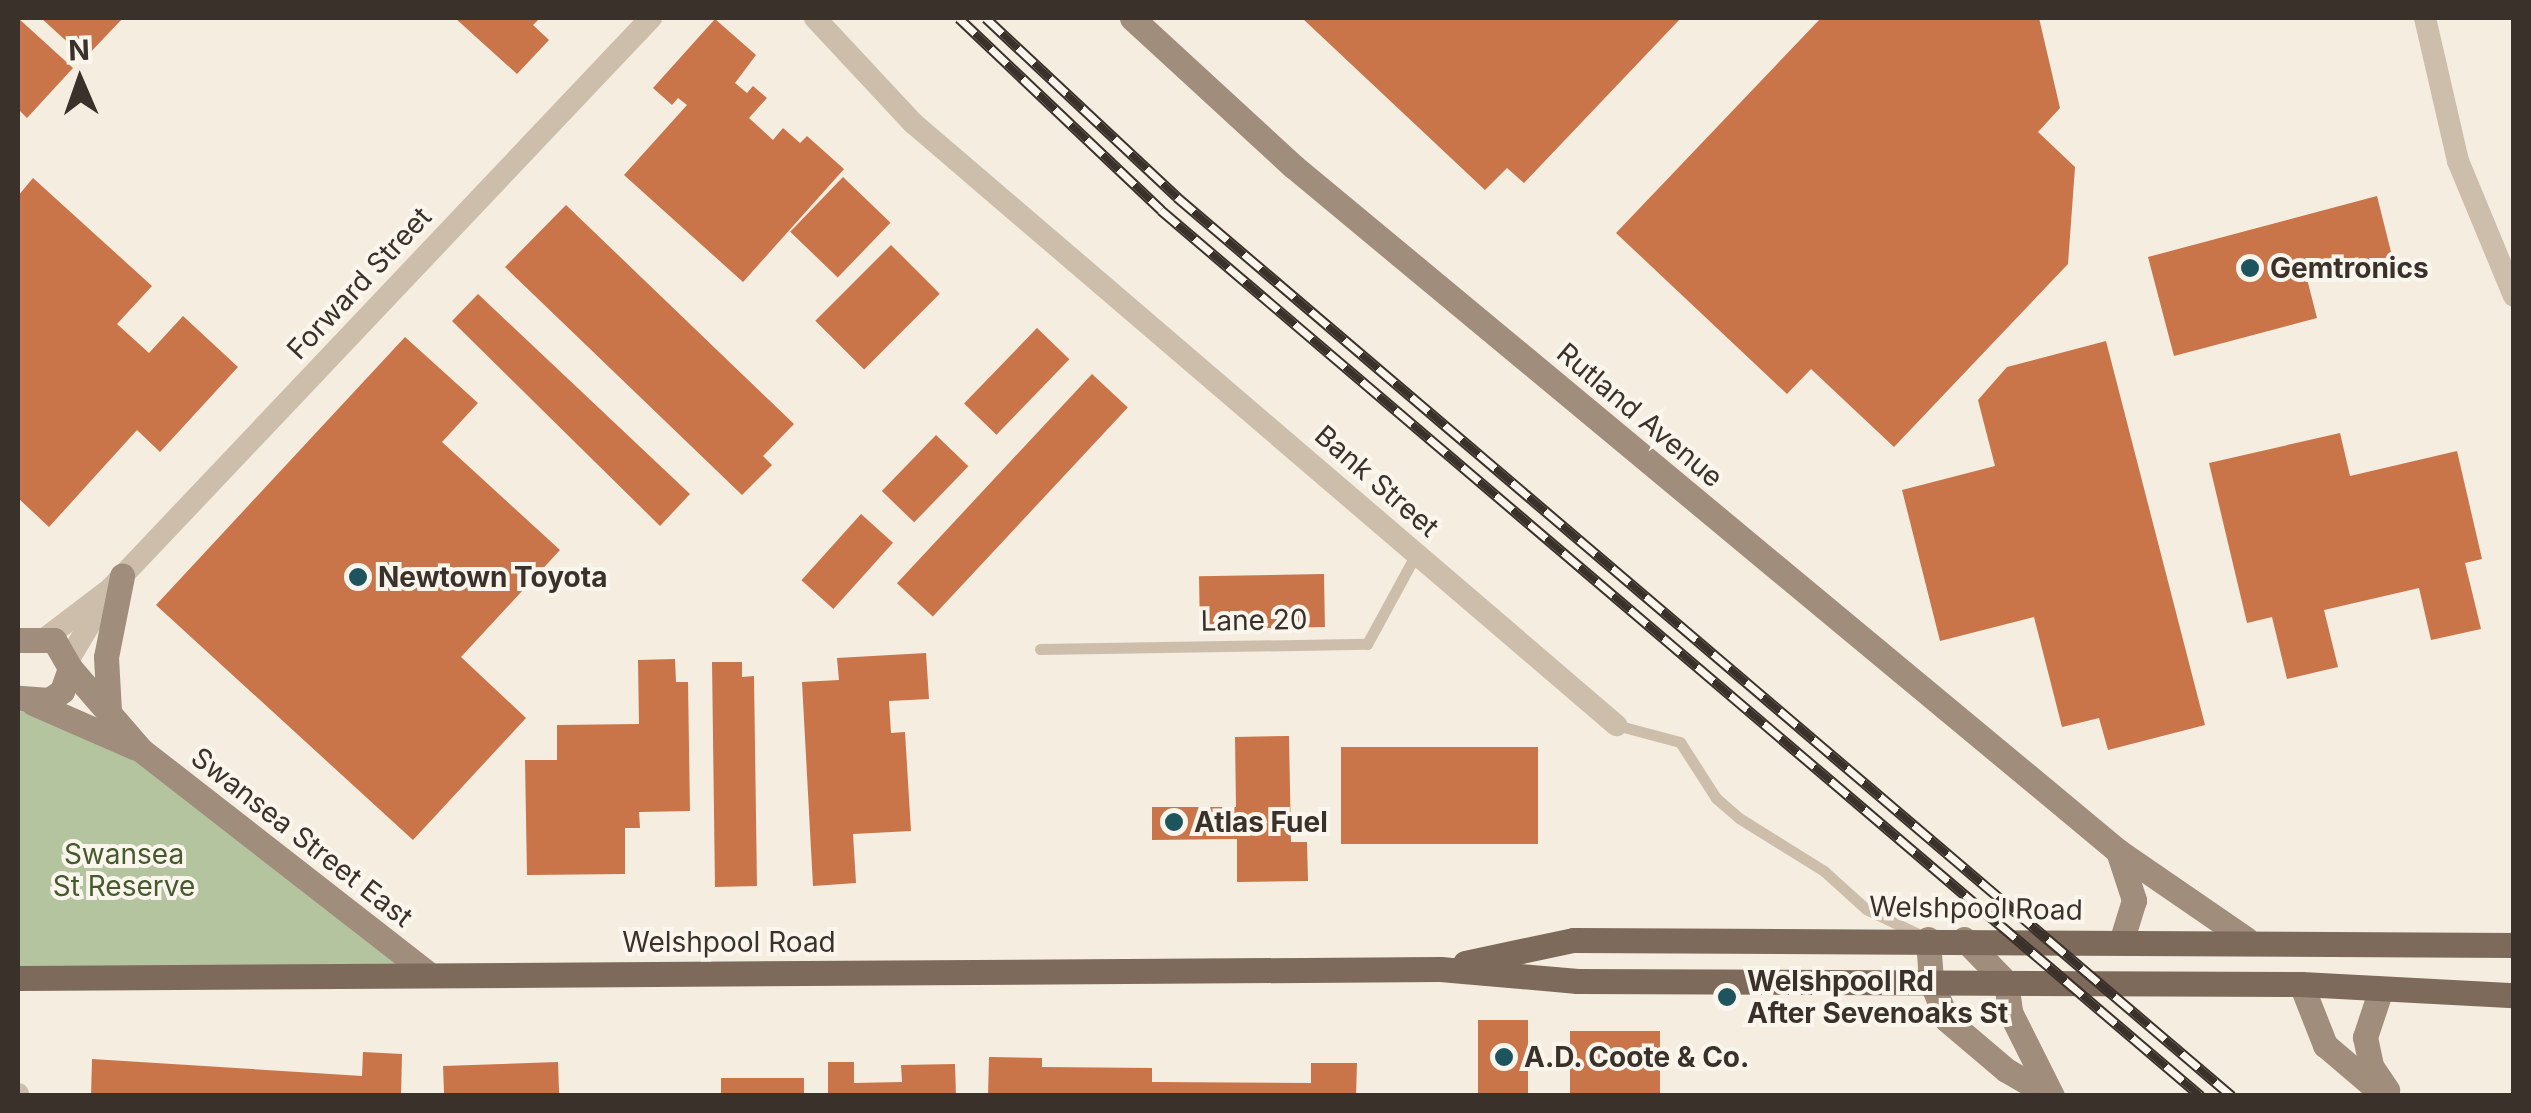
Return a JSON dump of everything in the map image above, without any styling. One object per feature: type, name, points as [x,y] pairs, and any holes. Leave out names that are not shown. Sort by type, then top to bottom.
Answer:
[{"type":"main road","name":"Welshpool Road","points":[[1440,969],[1573,940],[2246,939],[2514,945]]},
{"type":"main road","name":"Welshpool Road","points":[[18,978],[426,972],[1440,969],[1577,981],[2301,984],[2514,995]]},
{"type":"street","name":"Forward Street","points":[[69,664],[116,582],[651,18]]},
{"type":"street","name":"Bank Street","points":[[815,18],[913,122],[1616,725]]},
{"type":"street","name":"Rutland Avenue","points":[[1132,18],[1293,166],[2118,850],[2246,939]]},
{"type":"street","points":[[2425,18],[2458,162],[2514,296]]},
{"type":"street","name":"Forward Street","points":[[26,637],[116,582]]},
{"type":"street","points":[[109,711],[106,657],[116,582]]},
{"type":"street","name":"Swansea Street East","points":[[26,637],[69,664],[141,750],[426,972]]},
{"type":"street","points":[[23,702],[62,691],[69,664]]},
{"type":"street","name":"Swansea Street East","points":[[23,702],[141,750]]},
{"type":"street","points":[[2118,850],[2134,900],[2122,940]]},
{"type":"street","points":[[1928,939],[1931,981],[1946,1020],[2006,1070],[2052,1096]]},
{"type":"street","points":[[1964,940],[2006,982],[2010,1012],[2052,1096]]},
{"type":"street","points":[[2301,984],[2325,1045],[2388,1096]]},
{"type":"street","points":[[2381,990],[2364,1037],[2371,1066],[2388,1096]]},
{"type":"lane","name":"Lane 20","points":[[1040,649],[1367,644],[1416,554]]},
{"type":"lane","name":"Bank Street","points":[[1616,725],[1680,742],[1716,798],[1739,818],[1824,871],[1866,909],[1928,939]]},
{"type":"green space","name":"Swansea St Reserve","points":[[33,703],[146,754],[426,972],[18,978],[18,713]]},
{"type":"building","points":[[18,18],[73,68],[27,118],[18,109]]},
{"type":"building","points":[[41,18],[123,18],[85,58]]},
{"type":"building","points":[[455,18],[540,18],[533,25],[549,40],[517,74]]},
{"type":"building","points":[[1302,18],[1681,18],[1524,183],[1507,168],[1485,190]]},
{"type":"building","points":[[1821,18],[2039,18],[2060,108],[2038,132],[2075,167],[2068,264],[1894,447],[1811,369],[1787,394],[1616,233]]},
{"type":"building","points":[[715,19],[756,55],[735,83],[747,93],[753,86],[767,98],[749,118],[773,140],[783,128],[800,143],[807,136],[844,169],[743,282],[624,175],[687,105],[678,98],[672,105],[653,88]]},
{"type":"building","points":[[843,177],[890,223],[838,278],[790,232]]},
{"type":"building","points":[[33,178],[152,286],[117,324],[149,353],[183,316],[238,367],[160,452],[137,430],[49,527],[18,498],[18,196]]},
{"type":"building","name":"Gemtronics","points":[[2377,196],[2392,256],[2307,279],[2317,318],[2174,356],[2148,257]]},
{"type":"building","points":[[566,205],[794,424],[763,456],[772,465],[742,495],[505,267]]},
{"type":"building","points":[[891,245],[940,294],[864,369],[815,321]]},
{"type":"building","points":[[478,294],[690,494],[660,526],[452,321]]},
{"type":"building","points":[[1037,328],[1069,359],[996,435],[964,404]]},
{"type":"building","name":"Newtown Toyota","points":[[405,337],[478,403],[442,442],[560,550],[461,657],[526,718],[413,840],[156,605]]},
{"type":"building","points":[[2106,341],[2205,725],[2108,750],[2099,718],[2062,727],[2034,617],[1940,641],[1902,490],[1995,466],[1978,400],[2007,367]]},
{"type":"building","points":[[1092,374],[1128,407],[933,617],[897,583]]},
{"type":"building","points":[[2340,433],[2350,476],[2457,451],[2482,559],[2465,563],[2481,629],[2431,640],[2419,588],[2324,610],[2338,667],[2287,679],[2272,617],[2247,623],[2209,463]]},
{"type":"building","points":[[936,435],[968,466],[914,522],[882,491]]},
{"type":"building","points":[[861,514],[893,543],[833,609],[801,580]]},
{"type":"building","points":[[1324,574],[1325,627],[1200,629],[1199,576]]},
{"type":"building","points":[[926,653],[929,699],[889,701],[891,733],[905,732],[911,831],[853,834],[856,883],[813,886],[802,682],[839,680],[837,658]]},
{"type":"building","points":[[675,659],[676,682],[688,682],[690,811],[639,812],[640,828],[625,828],[625,874],[527,875],[525,760],[557,760],[557,725],[639,724],[638,660]]},
{"type":"building","points":[[712,662],[742,662],[742,677],[754,676],[757,886],[715,887]]},
{"type":"building","points":[[1289,736],[1291,842],[1307,842],[1308,881],[1237,882],[1237,839],[1152,840],[1152,807],[1236,807],[1235,737]]},
{"type":"building","points":[[1341,747],[1538,747],[1538,844],[1341,844]]},
{"type":"building","points":[[1478,1020],[1528,1020],[1528,1096],[1478,1096]]},
{"type":"building","points":[[1570,1031],[1660,1031],[1660,1096],[1570,1096]]},
{"type":"building","points":[[363,1052],[402,1054],[401,1096],[91,1096],[92,1059],[362,1076]]},
{"type":"building","points":[[989,1057],[1042,1058],[1042,1067],[1152,1068],[1152,1082],[1311,1083],[1311,1063],[1357,1063],[1356,1096],[988,1096]]},
{"type":"building","points":[[558,1062],[559,1096],[444,1096],[443,1066]]},
{"type":"building","points":[[828,1062],[854,1062],[854,1083],[902,1082],[901,1065],[955,1064],[956,1096],[828,1096]]},
{"type":"building","points":[[721,1078],[804,1078],[804,1096],[721,1096]]},
{"type":"railway","points":[[959,18],[1161,210],[2201,1096]]},
{"type":"railway","points":[[986,18],[1177,197],[2232,1096]]},
{"type":"place","name":"Gemtronics","points":[[2250,268]]},
{"type":"place","name":"Newtown Toyota","points":[[358,577]]},
{"type":"place","name":"Atlas Fuel","points":[[1174,822]]},
{"type":"place","name":"Welshpool Rd After Sevenoaks St","points":[[1727,997]]},
{"type":"place","name":"A.D. Coote & Co.","points":[[1504,1057]]}]
